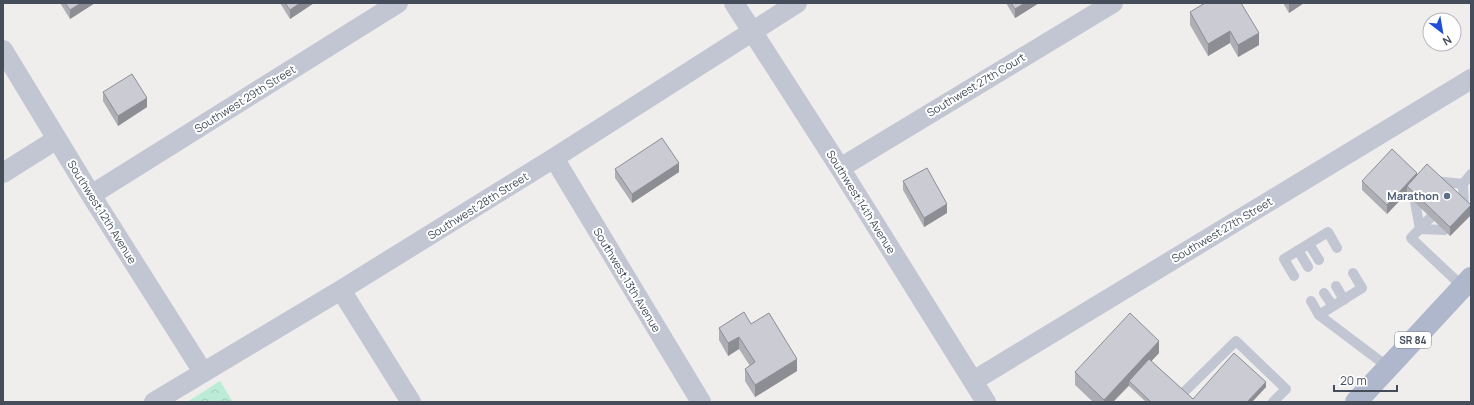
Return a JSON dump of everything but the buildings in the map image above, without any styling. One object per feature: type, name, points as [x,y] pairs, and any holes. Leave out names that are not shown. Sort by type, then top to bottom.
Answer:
[{"type":"main road","name":"SR 84","points":[[1356,402],[1467,283]]},
{"type":"street","name":"Southwest 29th Street","points":[[91,195],[398,3]]},
{"type":"street","name":"Southwest 14th Avenue","points":[[734,3],[751,32],[840,168],[986,402]]},
{"type":"street","name":"Southwest 28th Street","points":[[154,402],[341,290],[554,158],[798,3]]},
{"type":"street","name":"Southwest 27th Court","points":[[840,168],[1113,3]]},
{"type":"street","name":"Southwest 12th Avenue","points":[[3,50],[91,195],[203,372]]},
{"type":"street","name":"Southwest 27th Street","points":[[973,381],[1471,79]]},
{"type":"street","points":[[3,173],[57,139]]},
{"type":"street","name":"Southwest 13th Avenue","points":[[554,158],[701,402]]},
{"type":"street","points":[[341,290],[411,402]]},
{"type":"lane","points":[[1435,181],[1468,179]]},
{"type":"lane","points":[[1455,192],[1468,179]]},
{"type":"lane","points":[[1464,208],[1468,179]]},
{"type":"lane","points":[[1415,202],[1420,229]]},
{"type":"lane","points":[[1430,217],[1411,238],[1467,283]]},
{"type":"lane","points":[[1420,229],[1444,230]]},
{"type":"lane","points":[[1294,276],[1284,259],[1328,232],[1337,248]]},
{"type":"lane","points":[[1309,244],[1319,260]]},
{"type":"lane","points":[[1298,250],[1308,267]]},
{"type":"lane","points":[[1318,315],[1362,288],[1353,273]]},
{"type":"lane","points":[[1336,286],[1344,300]]},
{"type":"lane","points":[[1324,293],[1333,306]]},
{"type":"lane","points":[[1311,301],[1318,315],[1388,367]]},
{"type":"lane","points":[[1181,395],[1192,385],[1212,372],[1236,341],[1286,389],[1273,402]]},
{"type":"lane","points":[[1192,385],[1200,393]]},
{"type":"green space","points":[[220,381],[233,402],[187,402]]},
{"type":"place","name":"Marathon","points":[[1447,196]]}]
